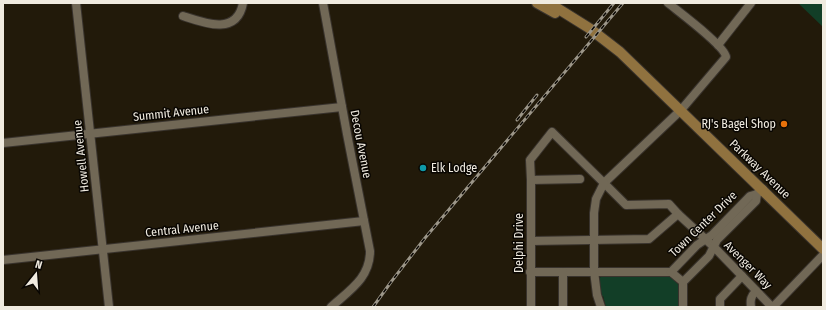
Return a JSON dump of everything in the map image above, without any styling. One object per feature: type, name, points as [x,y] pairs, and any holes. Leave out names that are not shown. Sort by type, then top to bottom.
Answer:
[{"type":"main road","name":"Parkway Avenue","points":[[536,3],[577,27],[643,75]]},
{"type":"main road","name":"Parkway Avenue","points":[[549,3],[575,18],[613,46],[681,110],[760,192],[823,249]]},
{"type":"street","name":"Howell Avenue","points":[[76,3],[109,307]]},
{"type":"street","points":[[183,16],[210,24],[221,25],[232,21],[237,17],[243,3]]},
{"type":"street","name":"Decou Avenue","points":[[324,3],[342,107],[370,251],[370,258],[366,272],[356,285],[331,307]]},
{"type":"street","points":[[601,307],[597,295],[594,271],[594,213],[596,199],[604,183],[681,110],[726,58],[726,54],[718,44],[668,3]]},
{"type":"street","points":[[718,44],[751,3]]},
{"type":"street","name":"Summit Avenue","points":[[3,143],[342,107]]},
{"type":"street","name":"Delphi Drive","points":[[531,307],[530,160],[552,132],[604,183]]},
{"type":"street","points":[[531,180],[580,179]]},
{"type":"street","name":"Avenger Way","points":[[604,183],[626,205],[669,204],[773,307],[823,255]]},
{"type":"street","name":"Town Center Drive","points":[[530,272],[671,272],[697,245],[712,235],[750,196],[760,192]]},
{"type":"street","name":"Town Center Drive","points":[[683,282],[709,256],[717,240],[756,201],[760,192]]},
{"type":"street","points":[[530,241],[649,239],[678,214]]},
{"type":"street","name":"Central Avenue","points":[[3,260],[364,221]]},
{"type":"street","points":[[563,272],[563,307]]},
{"type":"street","points":[[671,272],[683,282],[683,307]]},
{"type":"street","points":[[720,307],[720,299],[742,276]]},
{"type":"street","points":[[750,307],[750,299],[756,291]]},
{"type":"green space","points":[[798,3],[823,3],[823,27]]},
{"type":"green space","points":[[610,274],[611,276],[670,276],[679,285],[680,296],[678,297],[678,307],[606,307],[603,296],[601,296],[599,281],[602,276]]},
{"type":"railway","points":[[586,37],[614,3]]},
{"type":"railway","points":[[373,307],[425,238],[623,3]]},
{"type":"railway","points":[[517,120],[537,95]]},
{"type":"place","name":"RJ's Bagel Shop","points":[[784,124]]},
{"type":"place","name":"Elk Lodge","points":[[423,168]]}]
